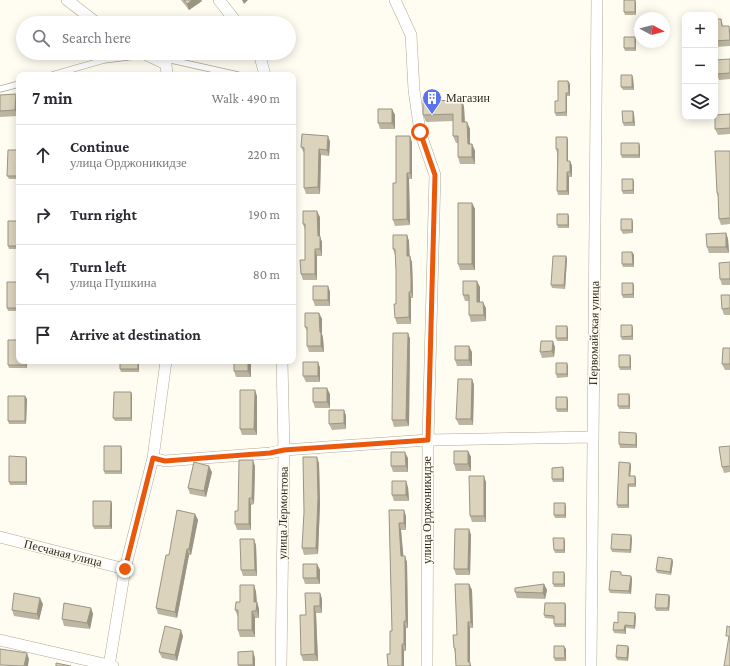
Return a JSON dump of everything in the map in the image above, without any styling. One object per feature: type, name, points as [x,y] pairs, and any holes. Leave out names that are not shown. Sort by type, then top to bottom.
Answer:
[{"type":"street","points":[[67,0],[88,16]]},
{"type":"street","points":[[219,0],[232,16]]},
{"type":"street","name":"улица Орджоникидзе","points":[[395,0],[411,35],[414,90],[420,132],[435,175],[428,440],[427,666]]},
{"type":"street","name":"Первомайская улица","points":[[591,666],[597,0]]},
{"type":"street","points":[[157,60],[166,64],[167,72]]},
{"type":"street","points":[[261,60],[264,72]]},
{"type":"street","points":[[0,640],[111,666],[125,569],[153,458],[166,364]]},
{"type":"street","name":"улица Лермонтова","points":[[281,666],[284,450],[282,364]]},
{"type":"street","points":[[153,458],[165,461],[270,453],[284,450],[428,440],[593,437]]},
{"type":"street","name":"Песчаная улица","points":[[0,537],[125,569]]},
{"type":"lane","points":[[62,72],[104,60]]},
{"type":"lane","points":[[171,60],[225,72]]},
{"type":"lane","points":[[0,89],[16,85]]},
{"type":"building","points":[[184,0],[192,0],[187,4]]},
{"type":"building","points":[[624,0],[635,0],[635,12],[624,12]]},
{"type":"building","points":[[718,19],[721,19],[722,26],[729,26],[730,40],[718,41]]},
{"type":"building","points":[[624,37],[634,37],[634,48],[624,48]]},
{"type":"building","points":[[730,59],[730,73],[718,74],[718,60]]},
{"type":"building","points":[[621,75],[632,75],[632,87],[621,87]]},
{"type":"building","points":[[558,81],[568,81],[569,93],[566,93],[566,112],[555,113],[555,101],[558,101]]},
{"type":"building","points":[[16,94],[15,110],[0,111],[0,95]]},
{"type":"building","points":[[462,100],[462,122],[467,122],[468,144],[472,144],[472,157],[458,157],[458,136],[453,136],[453,114],[423,115],[423,101]]},
{"type":"building","points":[[378,109],[392,109],[392,123],[378,123]]},
{"type":"building","points":[[622,111],[633,111],[633,122],[623,123]]},
{"type":"building","points":[[730,114],[730,128],[715,129],[715,120],[718,120],[718,115]]},
{"type":"building","points":[[302,134],[328,136],[327,150],[319,149],[318,187],[304,188],[304,148],[301,147]]},
{"type":"building","points":[[396,136],[410,136],[410,173],[407,173],[407,219],[393,220],[393,183],[396,183]]},
{"type":"building","points":[[556,137],[567,137],[567,161],[570,161],[570,172],[567,172],[567,191],[557,191],[558,149],[556,149]]},
{"type":"building","points":[[621,143],[639,143],[639,155],[621,155]]},
{"type":"building","points":[[8,150],[16,150],[16,176],[7,176]]},
{"type":"building","points":[[715,151],[730,151],[730,218],[719,219]]},
{"type":"building","points":[[622,179],[633,179],[633,190],[622,191]]},
{"type":"building","points":[[458,203],[472,203],[472,264],[458,264]]},
{"type":"building","points":[[303,211],[317,211],[320,249],[315,249],[315,274],[301,274],[300,260],[305,260],[305,224],[303,224]]},
{"type":"building","points":[[557,214],[568,214],[568,225],[557,225]]},
{"type":"building","points":[[621,219],[632,219],[632,230],[621,230]]},
{"type":"building","points":[[8,221],[16,221],[16,246],[8,246]]},
{"type":"building","points":[[726,233],[726,247],[707,247],[706,234]]},
{"type":"building","points":[[393,235],[407,235],[407,256],[410,256],[411,278],[411,291],[409,292],[409,317],[395,318],[394,304],[396,304],[396,270]]},
{"type":"building","points":[[622,252],[632,252],[633,264],[622,264]]},
{"type":"building","points":[[553,256],[566,256],[564,285],[551,285]]},
{"type":"building","points":[[730,262],[730,279],[720,279],[719,263]]},
{"type":"building","points":[[463,281],[477,281],[477,302],[483,302],[484,315],[469,315],[469,295],[463,295]]},
{"type":"building","points":[[7,282],[16,282],[16,308],[7,308]]},
{"type":"building","points":[[622,283],[633,283],[633,294],[622,295]]},
{"type":"building","points":[[313,286],[328,286],[328,300],[313,300]]},
{"type":"building","points":[[721,295],[730,295],[730,308],[722,309]]},
{"type":"building","points":[[305,313],[319,313],[321,346],[307,346]]},
{"type":"building","points":[[621,325],[632,325],[632,336],[621,337]]},
{"type":"building","points":[[556,326],[567,326],[567,338],[556,338]]},
{"type":"building","points":[[393,333],[408,333],[406,420],[392,420]]},
{"type":"building","points":[[8,340],[16,340],[16,364],[26,365],[8,365]]},
{"type":"building","points":[[541,341],[553,341],[552,351],[540,352]]},
{"type":"building","points":[[455,346],[469,346],[469,360],[455,360]]},
{"type":"building","points":[[723,348],[730,348],[730,364],[722,364]]},
{"type":"building","points":[[619,355],[630,355],[630,367],[619,367]]},
{"type":"building","points":[[303,362],[318,362],[318,376],[303,376]]},
{"type":"building","points":[[556,363],[567,363],[567,374],[556,374]]},
{"type":"building","points":[[120,364],[138,364],[138,369],[120,369]]},
{"type":"building","points":[[234,364],[248,364],[248,371],[234,371]]},
{"type":"building","points":[[458,379],[472,379],[471,419],[456,419]]},
{"type":"building","points":[[313,388],[327,388],[327,402],[313,402]]},
{"type":"building","points":[[240,390],[255,390],[254,429],[240,429]]},
{"type":"building","points":[[114,392],[131,392],[131,418],[113,418]]},
{"type":"building","points":[[618,394],[629,394],[629,406],[618,406]]},
{"type":"building","points":[[8,396],[25,396],[25,421],[8,421]]},
{"type":"building","points":[[556,397],[567,397],[567,409],[556,409]]},
{"type":"building","points":[[329,410],[344,410],[344,423],[329,424]]},
{"type":"building","points":[[619,432],[636,433],[636,445],[619,444]]},
{"type":"building","points":[[104,446],[121,446],[121,471],[104,471]]},
{"type":"building","points":[[730,446],[730,466],[722,467],[719,447]]},
{"type":"building","points":[[454,451],[468,451],[468,464],[454,464]]},
{"type":"building","points":[[391,452],[405,452],[406,466],[391,466]]},
{"type":"building","points":[[9,456],[26,457],[26,482],[9,482]]},
{"type":"building","points":[[303,457],[317,457],[318,498],[316,548],[302,548],[304,512]]},
{"type":"building","points":[[239,460],[253,460],[252,498],[249,498],[249,524],[235,524],[235,511],[238,511]]},
{"type":"building","points":[[194,462],[209,466],[204,491],[188,488]]},
{"type":"building","points":[[619,462],[630,463],[629,476],[635,476],[635,484],[628,484],[628,505],[617,505]]},
{"type":"building","points":[[563,467],[563,479],[552,479],[552,468]]},
{"type":"building","points":[[469,476],[484,476],[484,516],[470,516]]},
{"type":"building","points":[[392,481],[406,481],[406,495],[392,495]]},
{"type":"building","points":[[93,501],[111,501],[110,526],[93,526]]},
{"type":"building","points":[[554,503],[565,503],[565,515],[554,515]]},
{"type":"building","points":[[177,510],[195,514],[175,612],[156,608],[166,555],[169,555]]},
{"type":"building","points":[[389,510],[404,510],[404,523],[399,523],[401,556],[405,556],[406,621],[404,621],[402,666],[388,666],[387,654],[390,654],[390,631],[392,631]]},
{"type":"building","points":[[455,529],[469,529],[468,569],[454,569]]},
{"type":"building","points":[[612,534],[631,535],[630,550],[611,549]]},
{"type":"building","points":[[553,538],[564,538],[564,550],[554,550]]},
{"type":"building","points":[[240,539],[254,539],[255,570],[241,570]]},
{"type":"building","points":[[658,557],[672,559],[670,572],[656,570]]},
{"type":"building","points":[[303,564],[317,564],[317,578],[303,578]]},
{"type":"building","points":[[611,571],[621,572],[621,575],[631,576],[629,591],[609,590]]},
{"type":"building","points":[[553,572],[564,572],[564,584],[553,584]]},
{"type":"building","points":[[455,584],[469,584],[471,622],[468,622],[468,662],[470,662],[470,666],[456,666],[453,635],[457,635]]},
{"type":"building","points":[[544,584],[543,593],[515,592],[515,588]]},
{"type":"building","points":[[240,585],[254,585],[254,602],[257,602],[256,611],[252,611],[252,630],[238,630],[238,610],[235,610],[236,602],[240,602]]},
{"type":"building","points":[[14,593],[40,598],[37,614],[12,610]]},
{"type":"building","points":[[305,593],[320,593],[320,606],[314,606],[315,654],[301,655],[300,615],[306,615]]},
{"type":"building","points":[[656,594],[669,595],[668,608],[655,608]]},
{"type":"building","points":[[64,603],[91,608],[87,623],[62,619]]},
{"type":"building","points":[[545,603],[565,603],[565,624],[554,624],[554,616],[544,615]]},
{"type":"building","points":[[618,612],[635,613],[634,626],[625,625],[624,630],[613,630],[614,622],[618,623]]},
{"type":"building","points":[[165,626],[181,630],[175,655],[159,652]]},
{"type":"building","points":[[727,626],[730,627],[730,666],[724,666],[729,636],[726,636]]},
{"type":"building","points":[[617,645],[628,646],[627,658],[616,657]]},
{"type":"building","points":[[554,646],[564,646],[565,658],[554,658]]},
{"type":"building","points":[[0,649],[27,653],[24,666],[0,665]]},
{"type":"building","points":[[253,651],[253,665],[238,665],[238,652]]},
{"type":"building","points":[[56,663],[71,666],[56,666]]},
{"type":"place","name":"Магазин","points":[[432,115]]},
{"type":"route","points":[[125,569],[153,458],[165,461],[270,453],[284,450],[428,440],[435,175],[420,132]]}]
